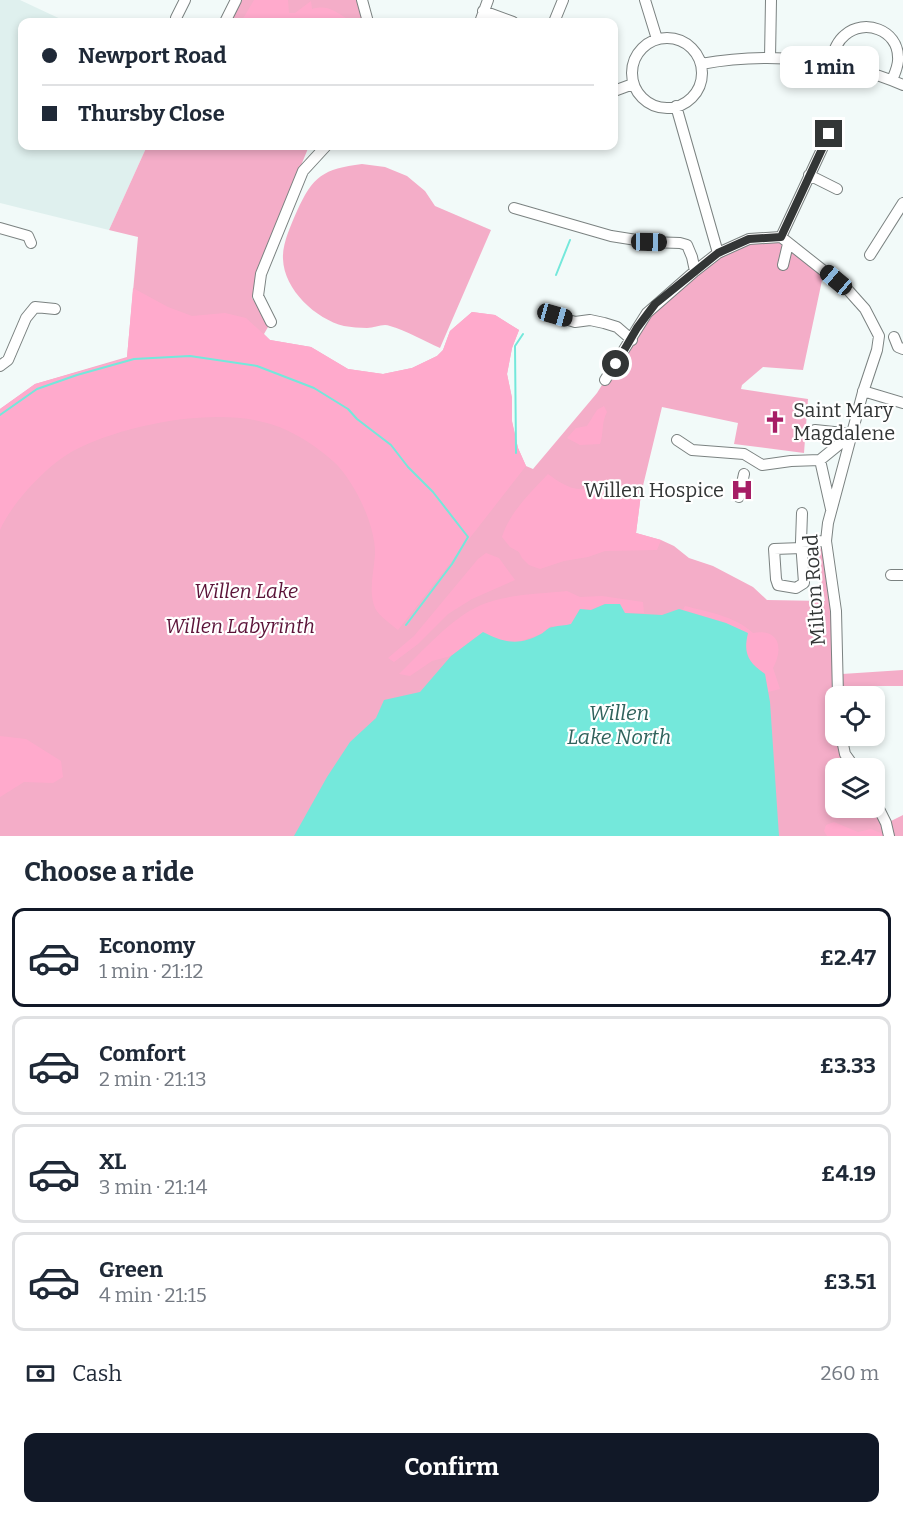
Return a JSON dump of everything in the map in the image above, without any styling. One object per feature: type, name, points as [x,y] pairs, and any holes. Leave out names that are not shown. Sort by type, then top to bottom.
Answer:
[{"type":"street","points":[[176,18],[185,0]]},
{"type":"street","points":[[227,18],[236,0]]},
{"type":"street","points":[[362,0],[367,18]]},
{"type":"street","points":[[556,18],[563,0]]},
{"type":"street","points":[[645,0],[657,39]]},
{"type":"street","points":[[770,58],[771,0]]},
{"type":"street","points":[[485,5],[506,18]]},
{"type":"street","points":[[829,64],[839,40],[846,33],[869,26],[881,30],[900,47],[892,80]]},
{"type":"street","points":[[666,37],[684,42],[697,55],[701,64],[701,78],[696,93],[684,104],[656,106],[639,95],[633,84],[631,74],[635,56],[648,43],[657,39],[666,37]]},
{"type":"street","points":[[701,64],[739,58],[801,59],[848,67],[903,85]]},
{"type":"street","points":[[618,90],[633,84]]},
{"type":"street","points":[[676,106],[718,253]]},
{"type":"street","points":[[783,265],[787,257],[785,241],[809,175],[829,134]]},
{"type":"street","points":[[271,322],[258,296],[261,274],[303,171],[322,150]]},
{"type":"street","points":[[809,175],[837,189]]},
{"type":"street","points":[[870,255],[899,220],[903,203]]},
{"type":"street","points":[[514,208],[611,236],[687,245],[695,271]]},
{"type":"street","points":[[5,229],[28,236],[31,243]]},
{"type":"street","points":[[605,380],[632,340],[637,328],[655,304],[718,253],[749,239],[785,241],[848,290],[865,309],[879,336],[899,334],[898,347],[903,349]]},
{"type":"street","points":[[0,366],[8,360],[26,318],[35,307],[55,309]]},
{"type":"street","points":[[543,312],[575,322],[591,320],[617,327],[632,340]]},
{"type":"street","name":"Milton Road","points":[[838,686],[836,611],[826,541],[828,523],[879,336]]},
{"type":"street","points":[[863,391],[903,403]]},
{"type":"street","points":[[815,430],[853,434]]},
{"type":"street","points":[[677,441],[692,450],[744,454],[762,465],[791,460],[820,460],[853,434]]},
{"type":"street","points":[[820,460],[831,511]]},
{"type":"street","points":[[739,497],[744,474]]},
{"type":"street","points":[[802,513],[802,545],[826,541]]},
{"type":"street","points":[[891,575],[903,575]]},
{"type":"street","points":[[884,818],[890,836]]},
{"type":"shaded area","points":[[0,0],[20,0],[58,18],[18,18],[18,150],[145,150],[109,230],[0,203]]},
{"type":"shaded area","points":[[254,0],[288,0],[289,13],[295,13],[311,1],[312,9],[330,9],[346,18],[243,18]]},
{"type":"shaded area","points":[[133,288],[168,307],[192,316],[225,313],[246,318],[270,340],[311,347],[348,369],[383,374],[412,368],[437,356],[443,350],[450,331],[472,312],[495,315],[519,330],[512,348],[507,374],[512,398],[512,422],[518,448],[526,466],[398,630],[382,617],[373,602],[374,543],[368,517],[356,491],[333,461],[293,433],[267,423],[220,417],[194,418],[141,426],[93,442],[63,457],[41,475],[12,509],[0,530],[0,409],[35,384],[127,358]]},
{"type":"shaded area","points":[[604,406],[607,412],[600,444],[580,445],[567,438],[576,428],[587,426],[597,410]]},
{"type":"shaded area","points":[[548,474],[575,489],[612,485],[641,494],[636,533],[661,540],[657,550],[605,551],[540,569],[529,565],[519,552],[510,547],[502,537],[515,511]]},
{"type":"shaded area","points":[[486,553],[499,558],[515,580],[472,599],[448,614],[418,644],[394,662],[388,658],[414,636],[478,559]]},
{"type":"shaded area","points":[[567,591],[580,597],[602,596],[643,602],[644,613],[625,613],[605,604],[591,610],[580,609],[571,624],[561,627],[551,626],[541,634],[515,643],[476,637],[451,656],[432,661],[410,676],[399,674],[448,627],[481,605],[512,597]]},
{"type":"shaded area","points":[[685,606],[738,622],[753,633],[762,632],[774,637],[777,641],[778,653],[773,668],[780,689],[768,692],[765,674],[751,664],[745,646],[726,623],[683,610]]},
{"type":"shaded area","points":[[0,736],[26,739],[61,761],[63,777],[53,783],[24,782],[0,797]]},
{"type":"shaded area","points":[[834,822],[858,832],[871,829],[888,836],[827,836],[824,831],[826,825]]},
{"type":"green space","points":[[242,0],[357,0],[363,18],[233,18]]},
{"type":"green space","name":"Willen Lake","points":[[145,150],[307,150],[263,258],[252,298],[268,327],[264,334],[270,340],[311,347],[348,369],[383,374],[412,368],[437,356],[443,350],[450,331],[472,312],[495,315],[519,330],[512,348],[507,374],[512,398],[512,421],[518,448],[526,466],[533,469],[597,393],[637,328],[695,271],[749,239],[781,237],[824,271],[803,370],[763,367],[742,385],[741,389],[808,399],[804,453],[734,444],[738,423],[662,407],[641,494],[636,533],[674,546],[689,558],[713,566],[753,587],[767,600],[825,601],[816,553],[826,541],[836,611],[836,686],[825,686],[825,746],[846,746],[851,758],[825,758],[825,818],[885,818],[889,822],[903,815],[903,836],[0,836],[0,409],[35,384],[127,357],[138,237],[109,230]]},
{"type":"green space","points":[[362,164],[385,167],[407,176],[425,191],[435,206],[491,230],[440,348],[387,325],[361,328],[333,322],[303,302],[289,282],[283,259],[284,247],[292,222],[308,190],[321,176],[329,172]]},
{"type":"green space","points":[[903,670],[903,686],[843,686],[842,674]]},
{"type":"water","name":"Willen Lake North","points":[[605,604],[620,604],[625,613],[662,615],[679,609],[726,623],[748,633],[746,647],[748,657],[765,674],[770,702],[779,836],[294,836],[327,777],[350,742],[376,718],[384,700],[420,692],[451,656],[483,632],[505,641],[519,642],[533,638],[551,627],[571,624],[580,609],[591,610]]},
{"type":"waterway","points":[[556,275],[570,240]]},
{"type":"waterway","points":[[516,453],[515,346],[523,334]]},
{"type":"waterway","points":[[0,415],[37,389],[134,359],[190,356],[257,366],[314,388],[348,409],[357,419],[391,445],[408,467],[433,492],[468,537],[452,564],[406,625]]},
{"type":"place","name":"Saint Mary Magdalene","points":[[775,422]]},
{"type":"place","name":"Willen Hospice","points":[[742,490]]},
{"type":"route","points":[[616,364],[637,328],[655,304],[718,253],[749,239],[781,237],[829,134]]},
{"type":"park label","name":"Willen Labyrinth","points":[[240,626]]}]
